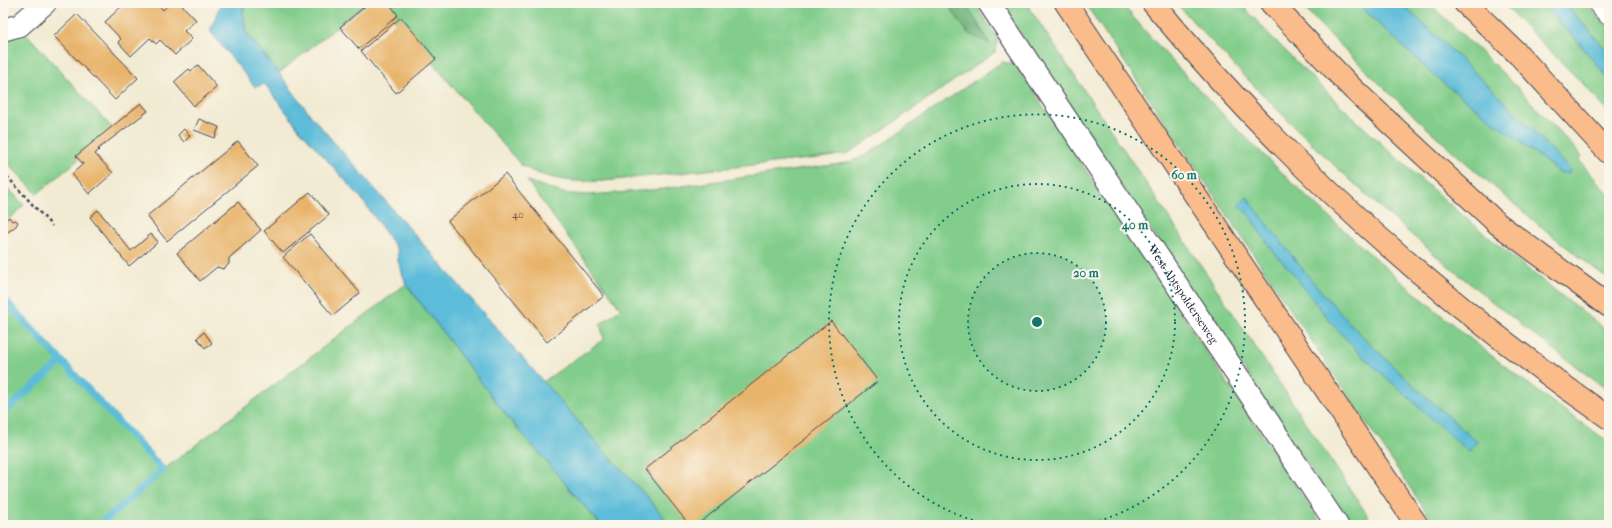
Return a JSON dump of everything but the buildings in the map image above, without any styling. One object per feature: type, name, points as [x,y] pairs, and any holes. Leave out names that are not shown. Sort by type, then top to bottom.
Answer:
[{"type":"highway","points":[[1066,3],[1417,525]]},
{"type":"highway","points":[[1153,3],[1237,99],[1281,144],[1404,259],[1532,362],[1609,418]]},
{"type":"highway","points":[[1271,3],[1353,89],[1498,224],[1609,306]]},
{"type":"highway","points":[[1465,3],[1520,55],[1609,153]]},
{"type":"street","points":[[3,30],[20,26],[45,3]]},
{"type":"street","name":"West-Abtspolderseweg","points":[[989,3],[1337,525]]},
{"type":"street","points":[[1599,3],[1609,14]]},
{"type":"path","points":[[3,172],[52,226]]},
{"type":"green space","points":[[245,3],[367,3],[279,73],[246,33],[243,12]]},
{"type":"green space","points":[[380,3],[947,3],[968,33],[990,43],[965,3],[974,3],[998,38],[995,52],[857,148],[846,154],[604,181],[571,181],[541,174],[521,165]]},
{"type":"green space","points":[[947,3],[965,3],[990,44],[968,33]]},
{"type":"green space","points":[[1000,3],[1026,3],[1374,525],[1348,525]]},
{"type":"green space","points":[[1085,3],[1121,3],[1180,69],[1241,133],[1370,254],[1486,352],[1609,442],[1609,525],[1435,525]]},
{"type":"green space","points":[[1176,3],[1240,3],[1326,92],[1371,135],[1464,217],[1609,332],[1609,391],[1491,301],[1378,205],[1289,121]]},
{"type":"green space","points":[[1299,3],[1429,3],[1510,80],[1582,156],[1579,160],[1609,195],[1609,279],[1530,217],[1412,115]]},
{"type":"green space","points":[[1502,3],[1540,3],[1574,37],[1609,79],[1609,113],[1589,90]]},
{"type":"green space","points":[[1564,3],[1585,3],[1609,29],[1609,53]]},
{"type":"green space","points":[[22,29],[114,130],[37,194],[3,158],[3,40]]},
{"type":"green space","points":[[1002,62],[1015,64],[1322,525],[670,525],[647,497],[543,382],[604,339],[600,324],[621,309],[527,181],[563,193],[585,195],[662,189],[846,163],[865,156]]},
{"type":"green space","points":[[3,183],[24,205],[3,225]]},
{"type":"green space","points":[[406,284],[506,415],[601,525],[3,525],[3,298],[163,470]]},
{"type":"water","points":[[221,3],[245,3],[243,12],[246,33],[279,73],[312,117],[670,525],[601,525],[506,415],[406,284],[398,261],[397,249],[361,198],[299,129],[265,84],[255,87],[210,31]]},
{"type":"water","points":[[1357,3],[1401,3],[1508,105],[1570,170],[1568,174],[1559,172],[1433,75]]},
{"type":"water","points":[[1540,3],[1564,3],[1609,53],[1609,79],[1574,37]]},
{"type":"water","points":[[1247,197],[1306,273],[1344,317],[1393,366],[1477,442],[1469,452],[1358,352],[1335,327],[1290,270],[1272,250],[1249,215],[1239,205]]},
{"type":"waterway","points":[[3,298],[163,470],[99,525]]},
{"type":"waterway","points":[[3,413],[62,361]]}]
